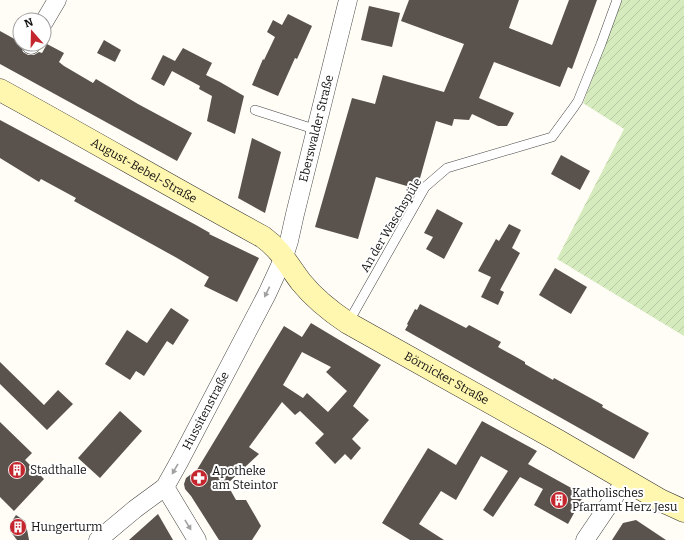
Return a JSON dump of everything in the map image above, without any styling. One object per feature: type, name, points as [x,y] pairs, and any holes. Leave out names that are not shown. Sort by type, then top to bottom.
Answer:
[{"type":"main road","name":"August-Bebel-Straße","points":[[0,90],[263,237],[274,245],[284,257]]},
{"type":"main road","name":"Börnicker Straße","points":[[284,257],[301,282],[320,302],[348,323],[557,440],[625,481],[684,512]]},
{"type":"street","points":[[50,12],[57,0]]},
{"type":"street","name":"Eberswalder Straße","points":[[284,257],[317,130],[348,0]]},
{"type":"street","name":"Hussitenstraße","points":[[98,540],[134,509],[165,487],[284,257]]},
{"type":"street","points":[[585,540],[625,481]]},
{"type":"street","points":[[165,487],[197,540]]},
{"type":"lane","name":"An der Waschspüle","points":[[348,323],[425,187],[429,183],[447,168],[552,137],[574,107],[601,44],[617,0]]},
{"type":"lane","points":[[255,110],[317,130]]},
{"type":"green space","points":[[622,0],[684,0],[684,336],[557,259],[624,129],[583,103]]},
{"type":"building","points":[[409,0],[519,0],[509,28],[552,45],[569,0],[597,0],[572,69],[568,67],[560,87],[494,62],[479,98],[514,113],[507,126],[498,126],[472,114],[469,120],[454,119],[452,126],[436,121],[417,189],[376,177],[358,239],[315,227],[352,98],[375,104],[383,75],[444,92],[464,44],[401,21]]},
{"type":"building","points":[[369,6],[400,13],[392,47],[361,40]]},
{"type":"building","points":[[288,14],[312,26],[297,59],[295,58],[278,96],[252,85],[263,59],[264,60],[275,37],[267,32],[273,20],[282,25]]},
{"type":"building","points":[[0,31],[12,38],[12,52],[23,52],[28,55],[34,55],[39,52],[52,52],[52,47],[64,53],[59,62],[64,66],[93,83],[96,79],[192,133],[177,161],[0,64]]},
{"type":"building","points":[[104,40],[121,50],[115,62],[97,53]]},
{"type":"building","points":[[183,48],[212,63],[206,75],[244,96],[235,134],[207,121],[212,96],[199,89],[200,86],[172,71],[164,86],[151,79],[163,55],[175,61]]},
{"type":"building","points":[[0,120],[196,225],[210,233],[209,234],[259,258],[237,302],[204,286],[209,277],[74,201],[76,198],[41,179],[39,182],[0,158]]},
{"type":"building","points":[[252,138],[281,152],[265,213],[238,198]]},
{"type":"building","points":[[561,155],[590,171],[580,190],[551,174]]},
{"type":"building","points":[[437,209],[463,223],[444,259],[426,249],[433,237],[424,233]]},
{"type":"building","points":[[509,224],[521,230],[512,248],[520,253],[500,290],[504,292],[498,305],[481,297],[491,277],[478,271],[496,239],[499,241]]},
{"type":"building","points":[[555,268],[587,287],[571,314],[539,295]]},
{"type":"building","points":[[420,304],[466,328],[469,325],[501,342],[498,347],[525,362],[525,364],[603,405],[602,407],[649,433],[634,459],[405,330],[415,309],[417,310]]},
{"type":"building","points":[[171,308],[189,320],[173,345],[167,341],[144,376],[136,371],[130,380],[105,364],[127,330],[147,343]]},
{"type":"building","points":[[311,323],[381,365],[353,406],[369,420],[352,439],[361,448],[351,460],[345,454],[335,464],[315,443],[324,434],[300,411],[295,415],[282,402],[249,447],[259,454],[227,484],[236,500],[246,500],[261,526],[252,540],[219,540],[185,489],[184,484],[186,478],[195,473],[284,326],[302,337]],"holes":[[[302,352],[331,367],[326,372],[347,391],[328,412],[307,393],[303,398],[283,385]]]},
{"type":"building","points":[[0,362],[44,405],[58,390],[73,404],[47,430],[0,384]]},
{"type":"building","points":[[120,411],[142,431],[100,478],[78,458]]},
{"type":"building","points":[[482,421],[537,451],[528,464],[584,495],[568,524],[534,505],[543,489],[520,477],[493,517],[483,510],[508,471],[481,456],[456,500],[441,491],[419,524],[444,540],[410,540],[382,523],[428,448],[456,465]]},
{"type":"building","name":"Stadthalle","points":[[0,422],[32,453],[25,460],[44,479],[14,511],[0,497]]},
{"type":"building","points":[[158,514],[173,540],[129,540]]},
{"type":"building","name":"Hungerturm","points":[[16,515],[25,521],[29,540],[17,540],[10,531],[10,524]]},
{"type":"building","points":[[636,520],[666,540],[612,540],[623,523]]},
{"type":"place","name":"Stadthalle","points":[[17,470]]},
{"type":"place","name":"Apotheke am Steintor","points":[[199,478]]},
{"type":"place","name":"Katholisches Pfarramt Herz Jesu","points":[[559,500]]},
{"type":"place","name":"Hungerturm","points":[[18,527]]}]
